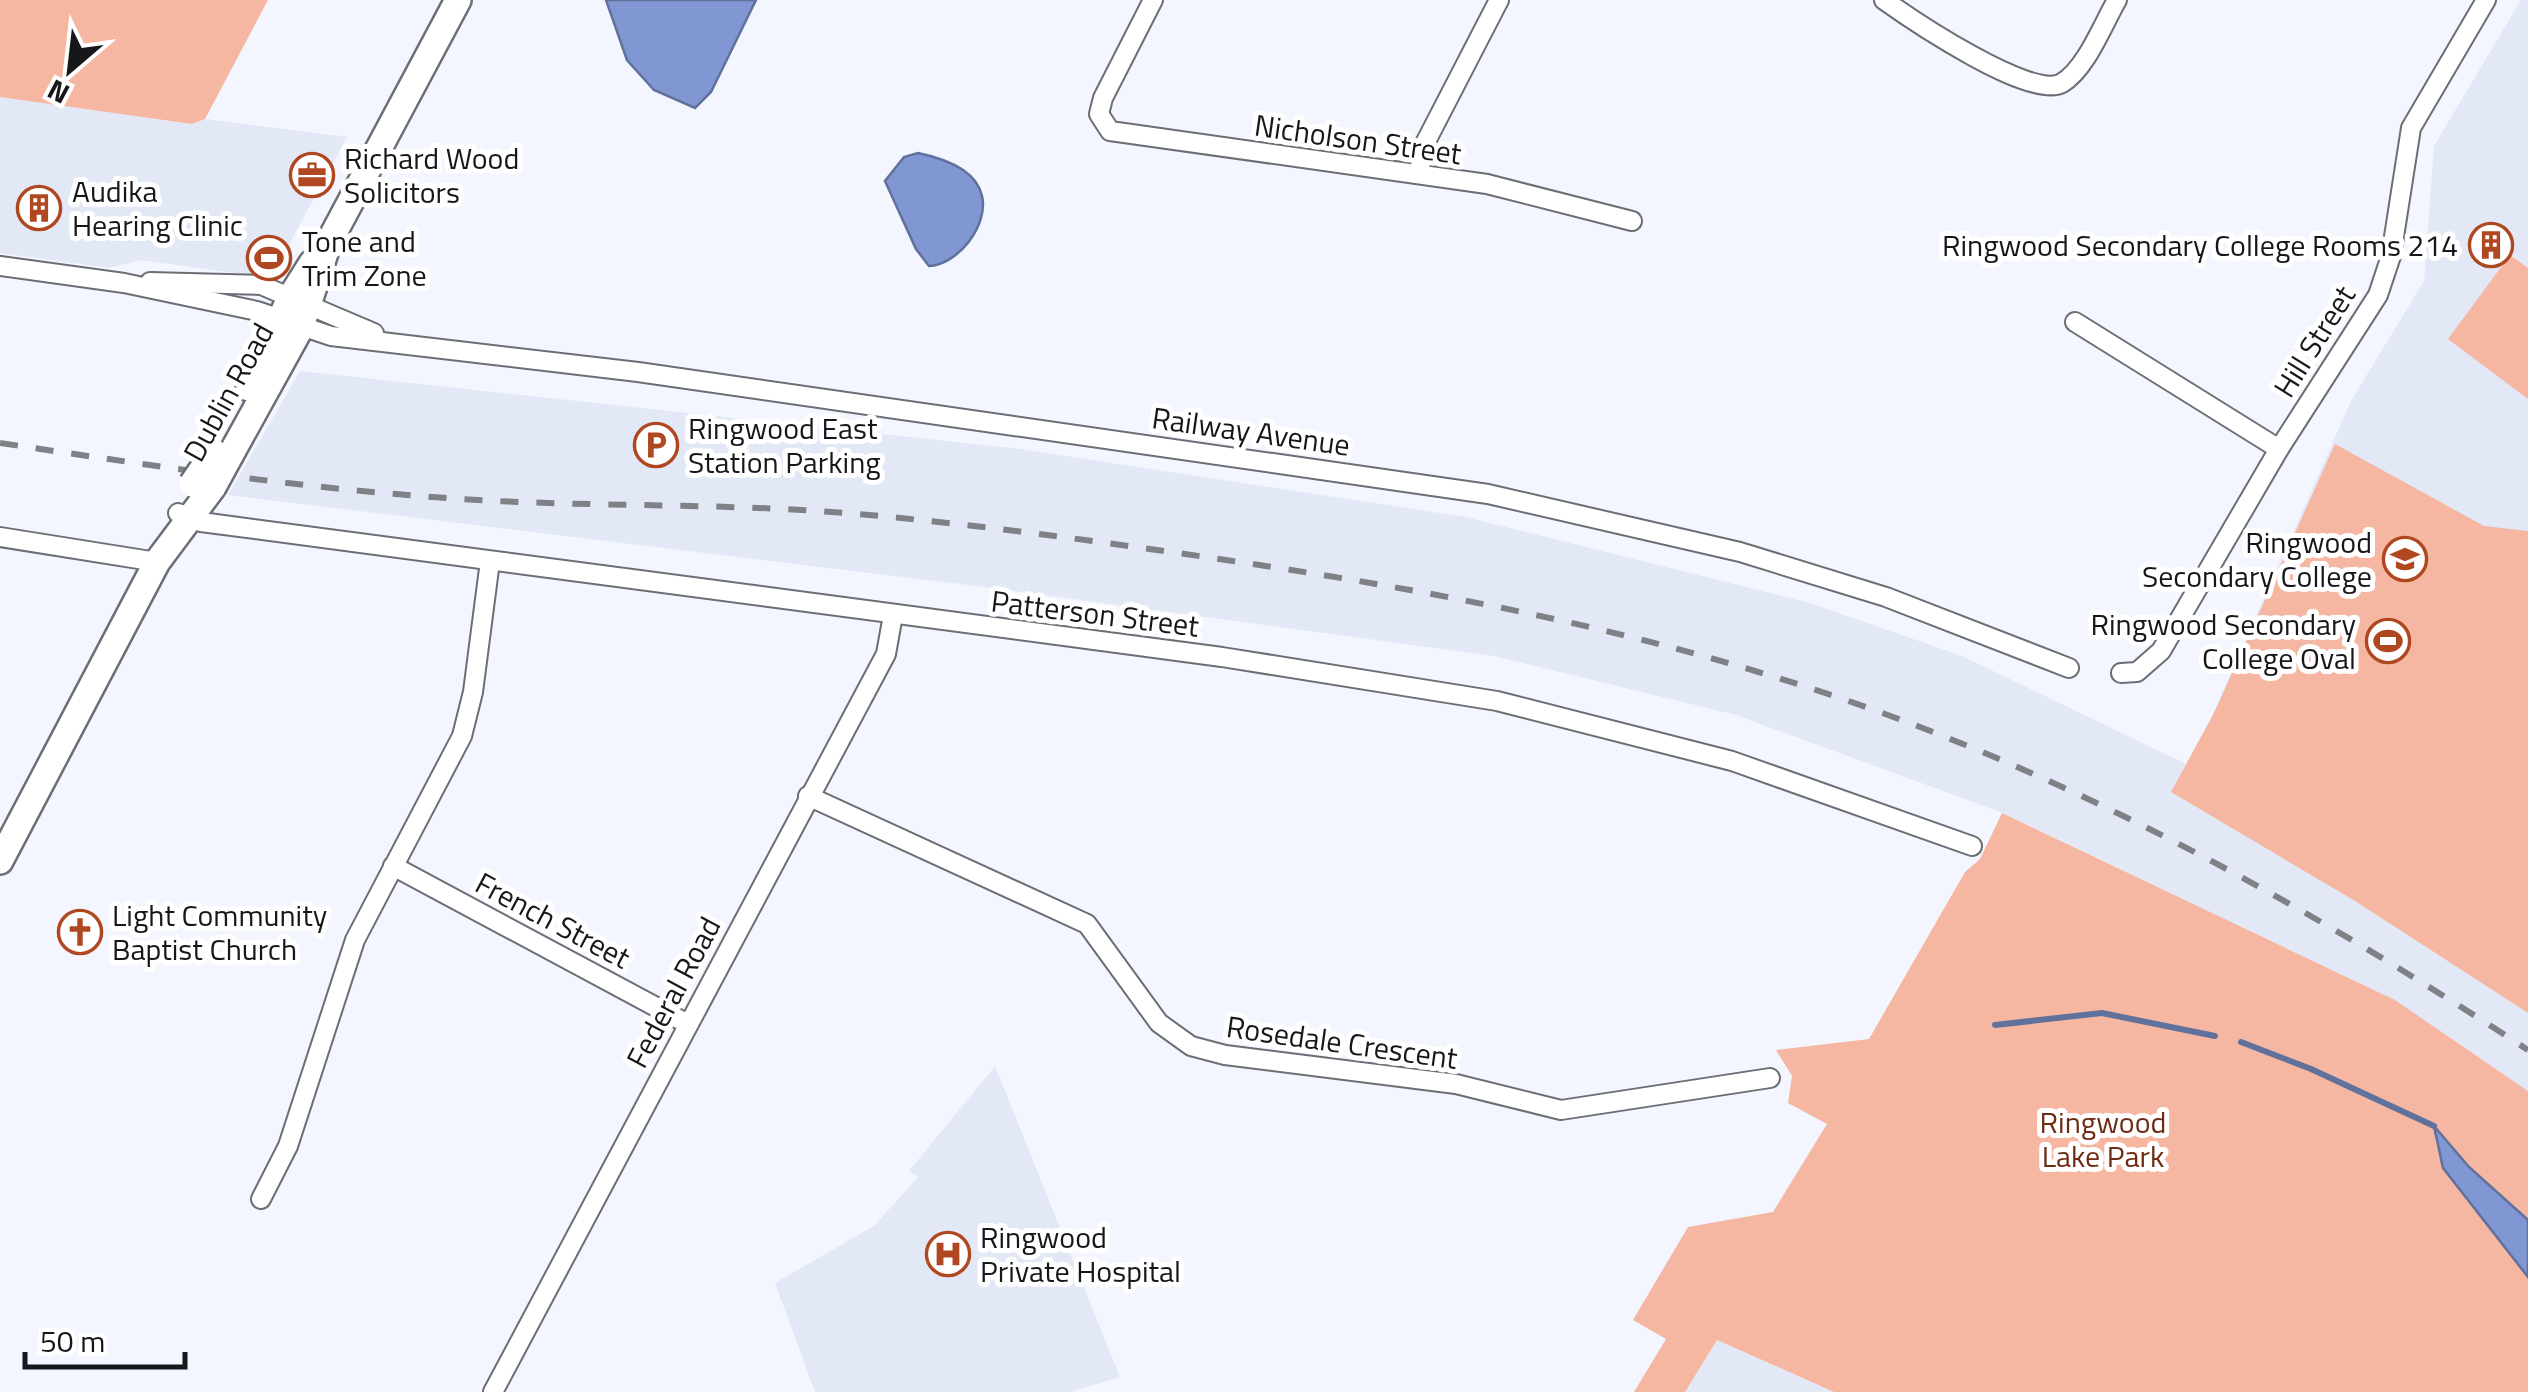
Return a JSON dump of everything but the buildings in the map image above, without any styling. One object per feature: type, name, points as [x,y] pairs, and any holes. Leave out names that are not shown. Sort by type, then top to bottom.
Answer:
[{"type":"main road","name":"Dublin Road","points":[[0,861],[158,560],[222,453],[458,0]]},
{"type":"street","name":"Nicholson Street","points":[[1153,0],[1102,98],[1100,114],[1104,125],[1124,136],[1487,184],[1632,221]]},
{"type":"street","points":[[1420,173],[1421,151],[1499,0]]},
{"type":"street","points":[[1884,0],[1956,45],[2026,81],[2049,88],[2071,78],[2117,0]]},
{"type":"street","name":"Hill Street","points":[[2121,673],[2137,672],[2162,651],[2279,448],[2378,294],[2391,256],[2412,128],[2486,0]]},
{"type":"street","name":"Railway Avenue","points":[[0,266],[295,313],[403,342],[1488,494],[1740,552],[1886,597],[2069,668]]},
{"type":"street","name":"Railway Avenue","points":[[124,283],[261,286],[295,313]]},
{"type":"street","points":[[2076,322],[2279,448]]},
{"type":"street","name":"Patterson Street","points":[[185,516],[490,562],[1222,657],[1498,700],[1732,761],[1972,846]]},
{"type":"street","points":[[0,537],[158,560]]},
{"type":"street","points":[[261,1198],[288,1146],[345,964],[462,736],[473,692],[490,562]]},
{"type":"street","name":"Federal Road","points":[[492,1392],[886,654],[893,615]]},
{"type":"street","name":"Rosedale Crescent","points":[[808,796],[1086,924],[1159,1023],[1191,1046],[1225,1055],[1456,1084],[1560,1110],[1770,1078]]},
{"type":"street","name":"French Street","points":[[393,866],[686,1024]]},
{"type":"shaded area","name":"Ringwood Secondary College Oval","points":[[2521,0],[2528,0],[2528,896],[2212,716],[2351,401],[2424,281],[2434,146]]},
{"type":"shaded area","points":[[0,97],[192,124],[205,119],[347,137],[271,278],[141,260],[109,268],[0,253]]},
{"type":"shaded area","points":[[300,371],[1020,449],[1466,517],[1810,603],[1962,656],[2186,764],[2172,792],[2355,901],[2528,1013],[2528,1091],[2395,1000],[2003,813],[1736,715],[1494,656],[985,587],[228,495]]},
{"type":"shaded area","name":"Ringwood Private Hospital","points":[[995,1066],[1120,1377],[1069,1392],[815,1392],[775,1283],[874,1226],[918,1177],[909,1171]]},
{"type":"shaded area","points":[[1717,1340],[1834,1392],[1685,1392]]},
{"type":"green space","points":[[0,0],[268,0],[205,119],[192,124],[0,97]]},
{"type":"green space","points":[[2510,255],[2528,268],[2528,399],[2448,339]]},
{"type":"green space","name":"Ringwood Secondary College Oval","points":[[2335,444],[2484,526],[2528,531],[2528,1013],[2355,901],[2171,792],[2215,711]]},
{"type":"green space","name":"Ringwood Lake Park","points":[[2002,813],[2395,1000],[2528,1091],[2528,1392],[1834,1392],[1717,1340],[1685,1392],[1634,1392],[1666,1339],[1633,1320],[1688,1227],[1773,1212],[1827,1124],[1788,1103],[1792,1076],[1776,1050],[1869,1039],[1965,872],[1980,859]]},
{"type":"water","points":[[606,0],[756,0],[711,92],[695,108],[654,90],[627,60]]},
{"type":"water","points":[[918,153],[965,172],[982,196],[981,219],[969,242],[950,259],[929,266],[916,249],[885,181],[904,157]]},
{"type":"water","points":[[2434,1126],[2469,1167],[2528,1220],[2528,1277],[2443,1168]]},
{"type":"waterway","points":[[1995,1025],[2102,1013],[2215,1036]]},
{"type":"waterway","points":[[2241,1042],[2311,1069],[2434,1126]]},
{"type":"railway","points":[[0,443],[391,494],[807,510],[950,523],[1315,574],[1578,624],[1836,697],[1920,727],[2079,795],[2308,914],[2528,1050]]},
{"type":"place","name":"Richard Wood Solicitors","points":[[312,175]]},
{"type":"place","name":"Audika Hearing Clinic","points":[[39,208]]},
{"type":"place","name":"Ringwood Secondary College Rooms 214","points":[[2491,245]]},
{"type":"place","name":"Tone and Trim Zone","points":[[269,258]]},
{"type":"place","name":"Ringwood East Station Parking","points":[[656,445]]},
{"type":"place","name":"Ringwood Secondary College","points":[[2405,559]]},
{"type":"place","name":"Ringwood Secondary College Oval","points":[[2388,641]]},
{"type":"place","name":"Light Community Baptist Church","points":[[80,932]]},
{"type":"place","name":"Ringwood Private Hospital","points":[[948,1254]]}]
